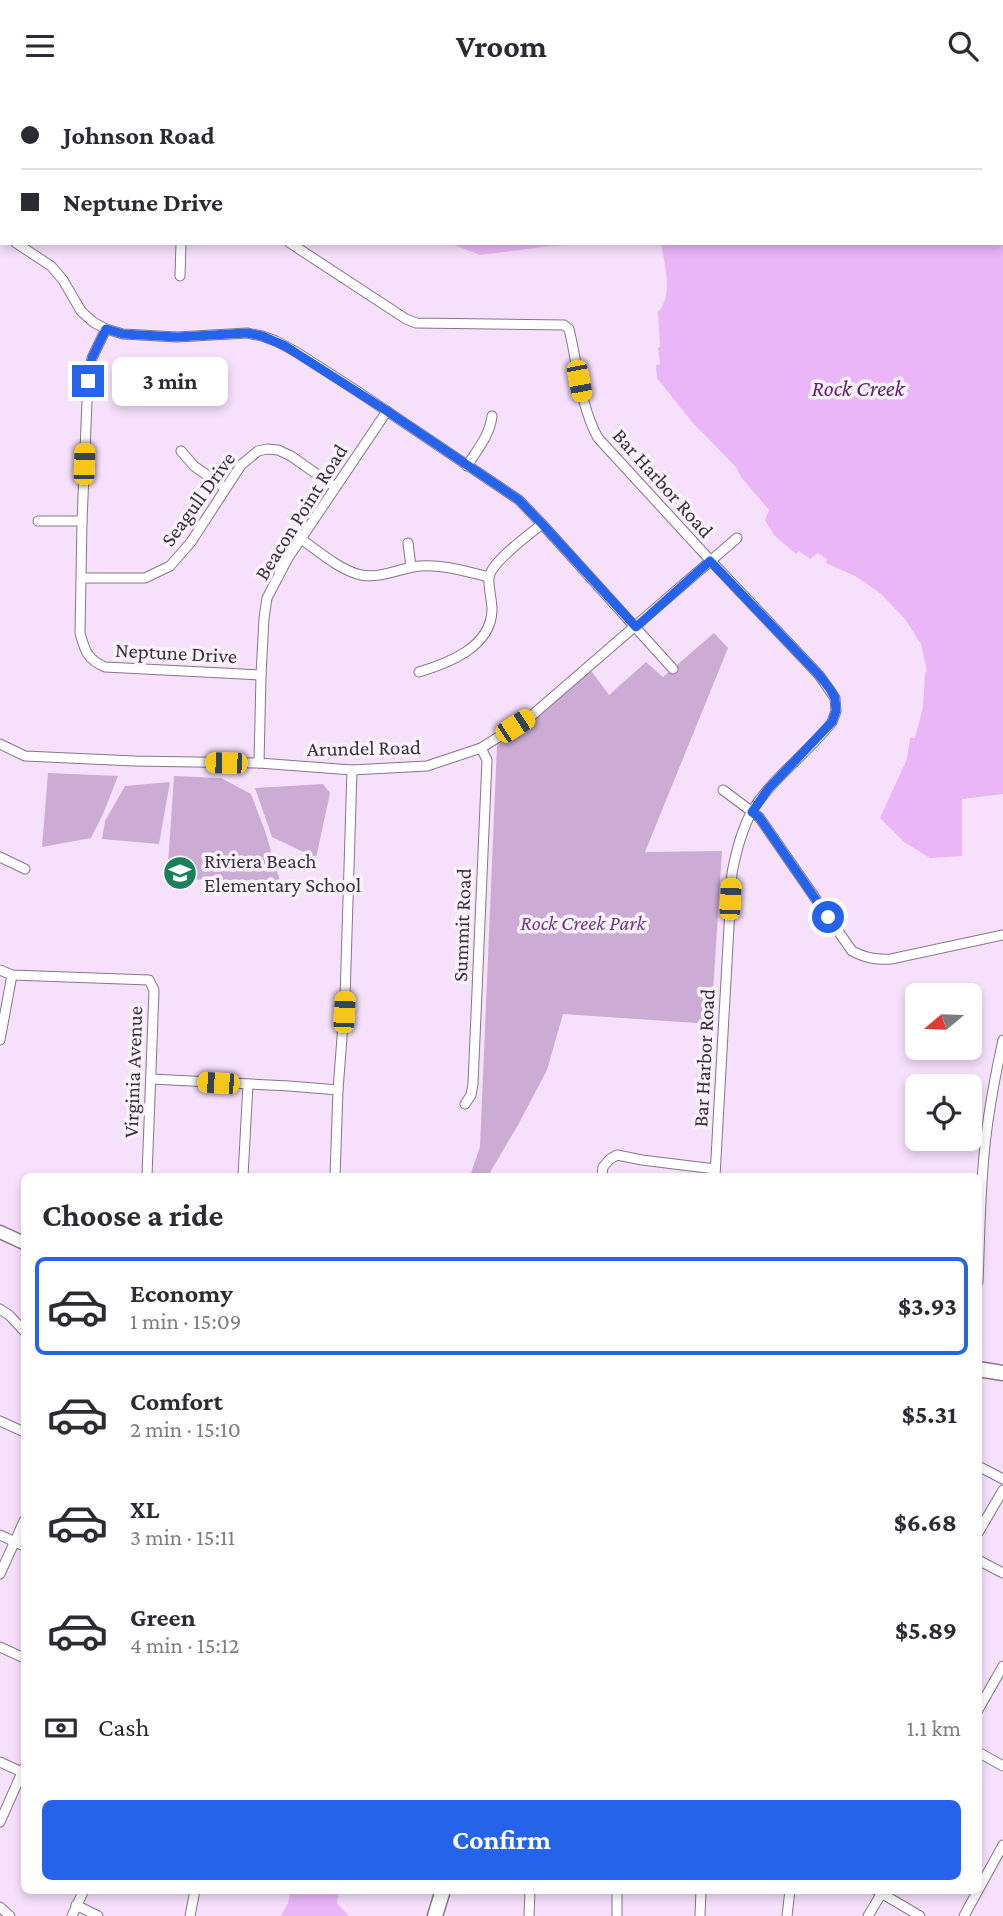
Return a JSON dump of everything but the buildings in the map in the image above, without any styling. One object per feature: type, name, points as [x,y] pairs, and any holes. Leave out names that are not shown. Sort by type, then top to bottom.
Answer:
[{"type":"main road","points":[[982,1370],[1003,1373]]},
{"type":"main road","points":[[435,1916],[442,1894]]},
{"type":"street","points":[[19,245],[51,266],[63,280],[80,311],[106,329],[123,334],[177,337],[247,333],[276,341],[298,353],[519,500],[673,669]]},
{"type":"street","points":[[180,276],[181,245]]},
{"type":"street","name":"Bar Harbor Road","points":[[293,245],[416,323],[564,325],[569,330],[583,400],[597,438],[819,675],[835,698],[836,711],[832,722],[769,788],[752,812],[738,842],[732,873],[715,1172]]},
{"type":"street","name":"Neptune Drive","points":[[106,329],[92,358],[88,378],[80,633],[89,657],[105,667],[117,669],[261,675]]},
{"type":"street","name":"Beacon Point Road","points":[[259,764],[261,675],[267,599],[284,565],[387,411]]},
{"type":"street","points":[[467,466],[488,434],[492,416]]},
{"type":"street","name":"Seagull Drive","points":[[82,578],[145,578],[170,566],[191,542],[241,465],[258,451],[278,450],[291,456],[335,487]]},
{"type":"street","points":[[181,451],[194,466],[225,488]]},
{"type":"street","points":[[38,521],[82,521]]},
{"type":"street","points":[[419,672],[455,658],[487,632],[492,610],[489,577],[493,568],[542,524]]},
{"type":"street","name":"Arundel Road","points":[[0,744],[25,756],[352,770],[427,766],[481,748],[530,717],[737,538]]},
{"type":"street","points":[[301,539],[346,569],[362,576],[433,565],[489,577]]},
{"type":"street","points":[[408,543],[411,567]]},
{"type":"street","name":"Summit Road","points":[[465,1104],[471,1095],[474,1071],[487,760],[481,748]]},
{"type":"street","points":[[335,1173],[347,951],[352,770]]},
{"type":"street","points":[[723,789],[759,817],[852,951],[863,957],[891,959],[1003,935]]},
{"type":"street","points":[[0,857],[25,869]]},
{"type":"street","points":[[0,970],[12,975],[0,1040]]},
{"type":"street","name":"Virginia Avenue","points":[[12,975],[149,981],[153,989],[147,1173]]},
{"type":"street","points":[[982,1182],[992,1090],[1003,1040]]},
{"type":"street","points":[[151,1079],[338,1090]]},
{"type":"street","points":[[243,1173],[248,1084]]},
{"type":"street","points":[[602,1173],[603,1167],[617,1155],[715,1172]]},
{"type":"street","points":[[0,1232],[21,1242]]},
{"type":"street","points":[[0,1309],[21,1328]]},
{"type":"street","points":[[0,1421],[21,1431]]},
{"type":"street","points":[[982,1468],[1003,1479]]},
{"type":"street","points":[[982,1526],[1003,1490]]},
{"type":"street","points":[[0,1535],[20,1544],[0,1574]]},
{"type":"street","points":[[982,1562],[1003,1573]]},
{"type":"street","points":[[0,1647],[21,1657]]},
{"type":"street","points":[[982,1703],[1003,1666]]},
{"type":"street","points":[[982,1754],[1003,1766]]},
{"type":"street","points":[[0,1762],[21,1770]]},
{"type":"street","points":[[0,1822],[21,1777]]},
{"type":"street","points":[[982,1883],[1003,1845]]},
{"type":"street","points":[[72,1916],[82,1894]]},
{"type":"street","points":[[190,1916],[194,1894]]},
{"type":"street","points":[[529,1916],[530,1894]]},
{"type":"street","points":[[617,1894],[617,1916]]},
{"type":"street","points":[[700,1916],[701,1894]]},
{"type":"street","points":[[788,1916],[790,1894]]},
{"type":"street","points":[[868,1916],[879,1894]]},
{"type":"street","points":[[886,1894],[920,1916]]},
{"type":"street","points":[[964,1916],[976,1894]]},
{"type":"street","points":[[76,1905],[98,1916]]},
{"type":"street","points":[[0,1907],[10,1916]]},
{"type":"green space","name":"Rock Creek Park","points":[[714,633],[728,648],[645,852],[722,851],[711,1024],[563,1014],[547,1070],[518,1125],[490,1173],[471,1173],[480,1147],[497,745],[589,668],[609,695],[646,662],[663,677]]},
{"type":"green space","points":[[48,773],[118,776],[91,838],[42,847]]},
{"type":"green space","points":[[174,776],[221,778],[251,794],[280,881],[167,879]]},
{"type":"green space","points":[[170,782],[159,844],[102,839],[105,821],[125,786]]},
{"type":"green space","points":[[323,784],[330,793],[316,858],[272,837],[255,788]]},
{"type":"water","points":[[454,245],[567,245],[550,246],[480,255]]},
{"type":"water","name":"Rock Creek","points":[[661,245],[1003,245],[1003,794],[962,799],[962,856],[930,858],[904,842],[880,818],[907,759],[910,738],[915,738],[923,707],[927,671],[921,644],[905,619],[881,594],[855,576],[826,563],[827,559],[818,553],[810,559],[799,551],[796,554],[774,535],[765,520],[769,510],[735,466],[692,422],[657,378],[656,365],[660,364],[658,312],[666,297],[666,269]]},
{"type":"water","points":[[290,1894],[338,1894],[337,1903],[349,1916],[281,1916]]},
{"type":"place","name":"Riviera Beach Elementary School","points":[[180,873]]},
{"type":"route","points":[[88,381],[92,358],[106,329],[123,334],[177,337],[247,333],[262,336],[304,356],[519,500],[636,627],[710,561],[819,675],[835,698],[836,711],[832,722],[769,788],[752,812],[759,817],[828,917]]}]
